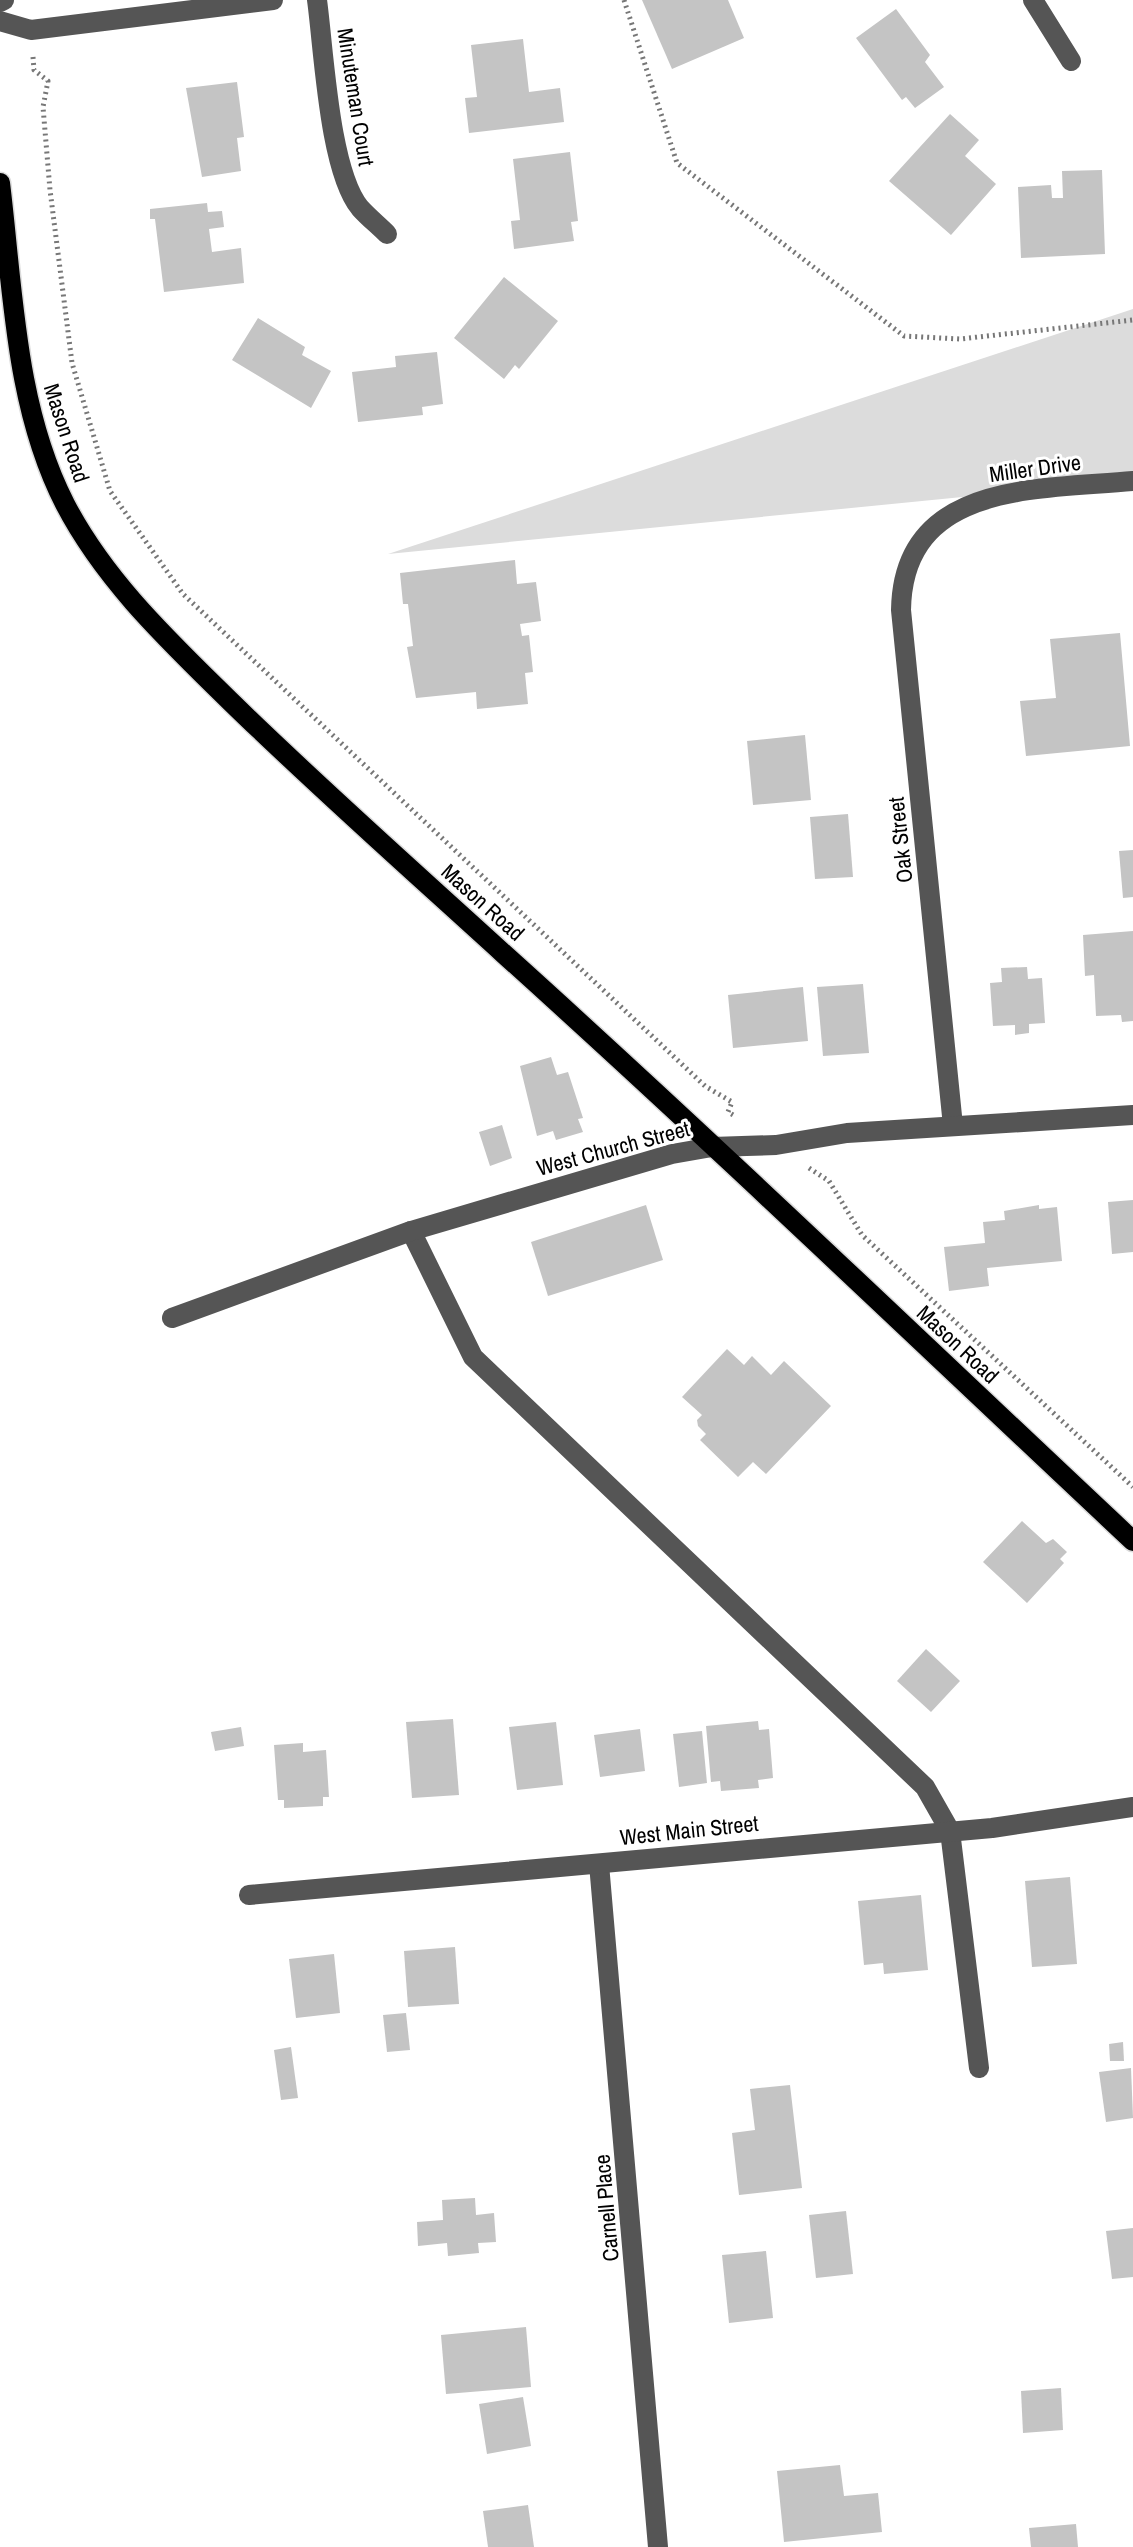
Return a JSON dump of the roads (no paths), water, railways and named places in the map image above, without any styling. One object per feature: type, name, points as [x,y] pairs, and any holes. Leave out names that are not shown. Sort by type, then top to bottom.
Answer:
[{"type":"main road","name":"Mason Road","points":[[0,183],[22,367],[35,424],[60,492],[95,554],[149,622],[292,761],[712,1147],[1133,1541]]},
{"type":"street","points":[[0,21],[31,30],[273,0]]},
{"type":"street","name":"Minuteman Court","points":[[317,0],[345,180],[359,206],[387,234]]},
{"type":"street","points":[[1033,0],[1071,61]]},
{"type":"street","name":"Miller Drive","points":[[915,551],[931,528],[954,511],[980,500],[1003,494],[1133,481]]},
{"type":"street","name":"Oak Street","points":[[915,551],[901,587],[901,610],[953,1126]]},
{"type":"street","name":"West Church Street","points":[[172,1318],[411,1231],[654,1157],[712,1147],[776,1145],[847,1133],[1133,1115]]},
{"type":"street","points":[[411,1231],[473,1357],[925,1787],[950,1831],[979,2068]]},
{"type":"street","name":"West Main Street","points":[[249,1895],[950,1831],[1133,1807]]},
{"type":"street","name":"Carnell Place","points":[[599,1864],[658,2547]]}]
